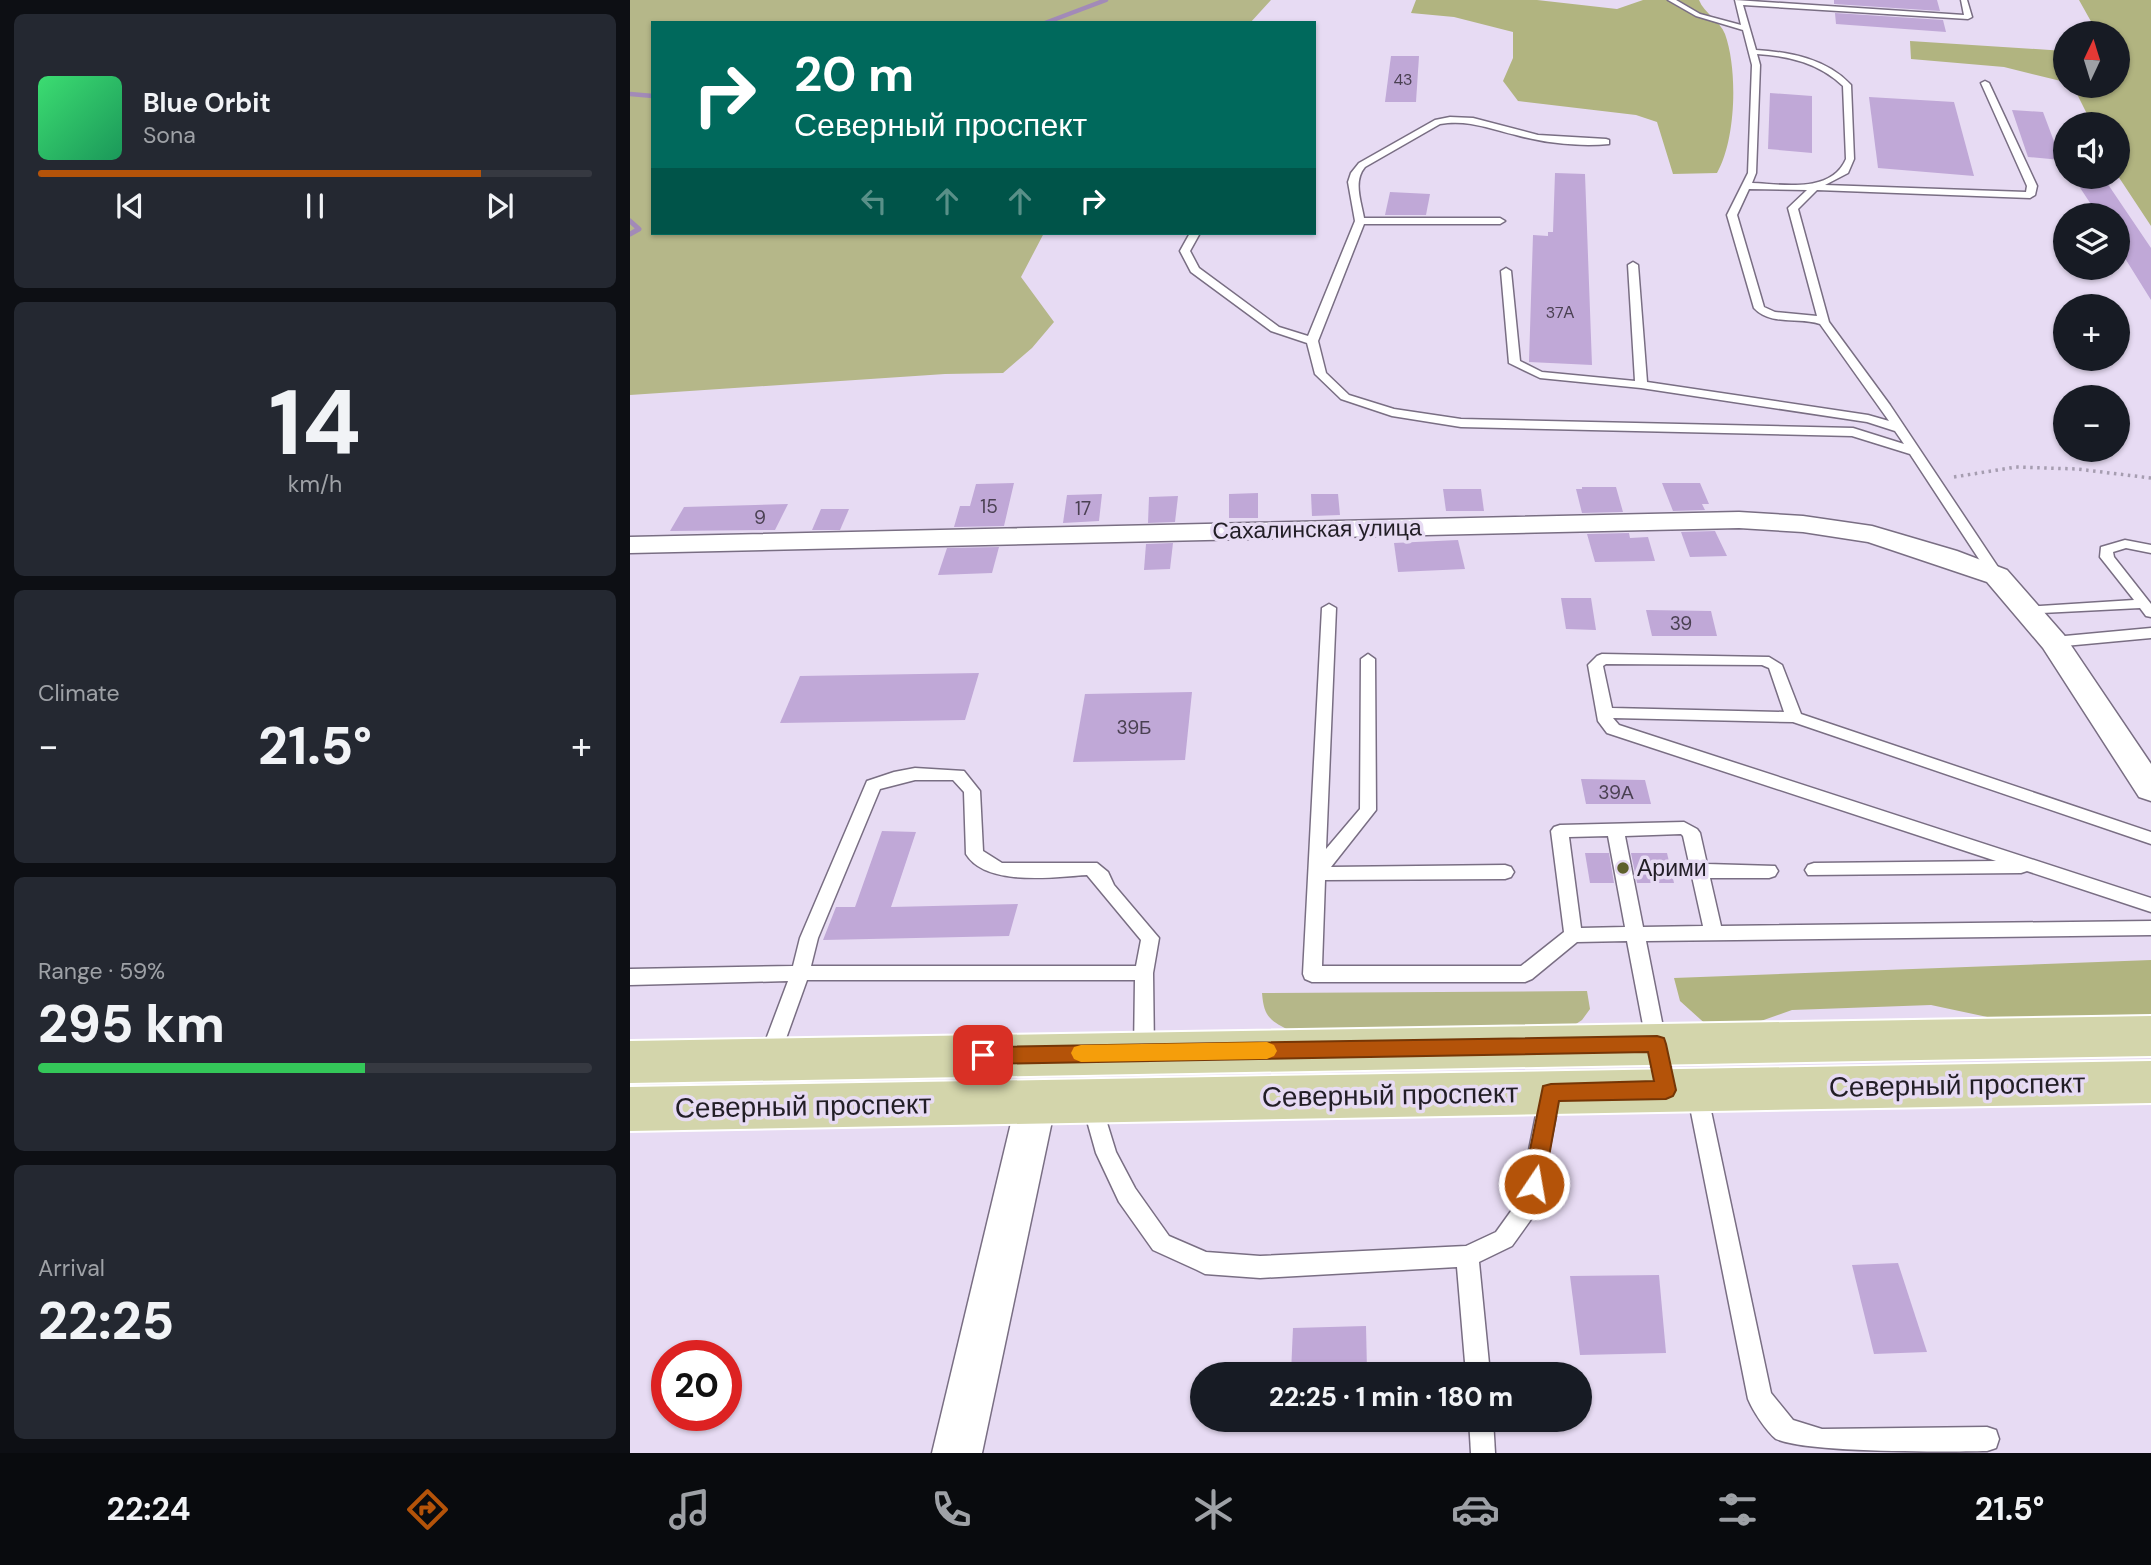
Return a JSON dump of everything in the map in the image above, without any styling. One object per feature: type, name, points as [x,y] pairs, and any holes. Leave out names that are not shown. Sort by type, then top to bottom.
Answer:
[{"type":"main road","name":"Северный проспект","points":[[630,1110],[1551,1092],[1673,1074],[2151,1035]]},
{"type":"main road","name":"Северный проспект","points":[[630,1062],[1144,1052],[1673,1074],[2151,1082]]},
{"type":"street","name":"Сахалинская улица","points":[[630,545],[1739,520],[1803,524],[1872,534],[1997,576]]},
{"type":"street","points":[[1997,576],[2054,642],[2151,789]]},
{"type":"street","points":[[957,1453],[1036,1102]]},
{"type":"lane","points":[[1671,0],[1698,15],[1746,29]]},
{"type":"lane","points":[[1824,322],[1770,314],[1759,308],[1732,215],[1752,173],[1754,52],[1738,2],[1968,17],[1964,0]]},
{"type":"lane","points":[[1754,52],[1782,53],[1834,72],[1847,85],[1850,159],[1845,171],[1817,186],[1793,208],[1824,322],[1837,345],[1883,403],[1936,480],[1997,576]]},
{"type":"lane","points":[[1745,186],[1817,186],[1986,196],[2030,195],[2032,186],[1985,83]]},
{"type":"lane","points":[[1605,142],[1531,137],[1466,118],[1438,122],[1362,165],[1354,173],[1353,182],[1360,221],[1312,341],[1321,374],[1345,397],[1392,412],[1461,423],[1853,432],[1914,451]]},
{"type":"lane","points":[[1360,221],[1500,221]]},
{"type":"lane","points":[[1194,235],[1185,251],[1195,270],[1275,329],[1312,341]]},
{"type":"lane","points":[[1633,265],[1641,385]]},
{"type":"lane","points":[[1506,271],[1515,363],[1540,375],[1641,385],[1868,419],[1898,428]]},
{"type":"lane","points":[[2147,609],[2107,557],[2106,550],[2125,544],[2151,549]]},
{"type":"lane","points":[[1329,608],[1312,974],[1525,974],[1573,935],[2151,928]]},
{"type":"lane","points":[[2025,611],[2147,609]]},
{"type":"lane","points":[[2054,642],[2151,633]]},
{"type":"lane","points":[[1316,874],[1368,810],[1368,659]]},
{"type":"lane","points":[[1794,717],[1775,665],[1764,660],[1602,659],[1595,665],[1606,721],[1612,729],[2151,905]]},
{"type":"lane","points":[[1605,713],[1794,717],[2151,838]]},
{"type":"lane","points":[[769,1059],[800,973],[809,938],[873,785],[891,776],[924,773],[958,775],[972,791],[975,854],[999,869],[1051,871],[1091,868],[1102,877],[1106,888],[1150,938],[1144,974],[1144,1052]]},
{"type":"lane","points":[[1573,935],[1560,831],[1615,829],[1688,829],[1714,933]]},
{"type":"lane","points":[[1615,829],[1635,934],[1760,1399],[1785,1430],[1822,1441],[1987,1439]]},
{"type":"lane","points":[[1814,870],[2034,867]]},
{"type":"lane","points":[[1699,871],[1769,871]]},
{"type":"lane","points":[[1316,874],[1505,872]]},
{"type":"lane","points":[[630,977],[800,973],[1144,974]]},
{"type":"lane","points":[[1091,1101],[1106,1153],[1127,1195],[1161,1243],[1205,1263],[1260,1267],[1467,1256],[1504,1239],[1529,1204],[1551,1092]]},
{"type":"lane","points":[[1467,1256],[1477,1362]]},
{"type":"lane","points":[[1482,1432],[1483,1453]]},
{"type":"path","points":[[1936,480],[2016,467],[2077,469],[2151,478]]},
{"type":"green space","points":[[630,0],[1271,0],[1252,21],[651,21],[651,235],[1043,235],[1021,277],[1054,322],[1032,348],[1003,373],[945,374],[630,395]]},
{"type":"green space","points":[[1416,0],[1537,0],[1617,9],[1643,0],[1699,0],[1725,34],[1732,66],[1731,124],[1717,173],[1673,174],[1657,122],[1636,115],[1518,101],[1503,81],[1513,58],[1513,32],[1454,17],[1411,13]]},
{"type":"green space","points":[[2079,0],[2151,0],[2151,226],[2127,189],[2130,189],[2130,112],[2086,112],[2079,98],[2130,98],[2130,21],[2091,21]]},
{"type":"green space","points":[[1910,41],[2053,50],[2053,79],[2004,67],[1911,59]]},
{"type":"green space","points":[[2151,960],[2151,1015],[1992,1018],[1931,1005],[1792,1010],[1744,1027],[1710,1028],[1680,1001],[1674,978]]},
{"type":"green space","points":[[1587,991],[1590,1009],[1582,1020],[1570,1028],[1292,1032],[1270,1017],[1264,1008],[1262,993]]},
{"type":"building","points":[[1834,0],[1937,0],[1940,11],[1834,4]]},
{"type":"building","points":[[1835,13],[1943,20],[1946,32],[1836,24]]},
{"type":"building","points":[[1391,56],[1419,56],[1416,102],[1385,102]]},
{"type":"building","points":[[1770,93],[1812,96],[1812,153],[1768,149]]},
{"type":"building","points":[[1869,97],[1954,102],[1974,176],[1878,168]]},
{"type":"building","points":[[2012,110],[2043,112],[2053,139],[2053,159],[2028,157]]},
{"type":"building","points":[[1555,173],[1585,174],[1592,365],[1529,362],[1533,235],[1548,236],[1548,232],[1553,232]]},
{"type":"building","points":[[2081,189],[2111,189],[2121,203],[2090,203]]},
{"type":"building","points":[[1390,192],[1430,194],[1426,215],[1385,215]]},
{"type":"building","points":[[2130,217],[2151,248],[2151,300],[2130,266]]},
{"type":"building","points":[[1014,483],[1004,526],[954,527],[960,506],[970,506],[976,484]]},
{"type":"building","points":[[1662,483],[1700,483],[1709,504],[1702,504],[1705,510],[1673,511]]},
{"type":"building","points":[[1616,487],[1623,512],[1582,513],[1576,489]]},
{"type":"building","points":[[1443,489],[1481,489],[1484,511],[1446,511]]},
{"type":"building","points":[[1258,493],[1258,518],[1229,518],[1229,494]]},
{"type":"building","points":[[1102,494],[1099,521],[1063,523],[1067,495]]},
{"type":"building","points":[[1311,494],[1338,494],[1340,515],[1312,516]]},
{"type":"building","points":[[1178,496],[1175,522],[1148,523],[1149,497]]},
{"type":"building","points":[[788,504],[775,530],[670,531],[684,507]]},
{"type":"building","points":[[821,509],[849,509],[840,530],[812,530]]},
{"type":"building","points":[[1715,531],[1727,556],[1690,557],[1681,532]]},
{"type":"building","points":[[1629,533],[1630,538],[1648,537],[1655,561],[1595,562],[1587,534]]},
{"type":"building","points":[[1458,540],[1465,569],[1398,572],[1394,543]]},
{"type":"building","points":[[1173,543],[1170,569],[1144,570],[1146,544]]},
{"type":"building","points":[[999,547],[992,573],[938,575],[947,548]]},
{"type":"building","points":[[1561,598],[1591,598],[1596,630],[1566,629]]},
{"type":"building","points":[[1646,610],[1711,611],[1717,636],[1652,636]]},
{"type":"building","points":[[979,673],[965,720],[780,723],[800,676]]},
{"type":"building","points":[[1192,692],[1185,760],[1073,762],[1085,694]]},
{"type":"building","points":[[1581,779],[1645,780],[1651,804],[1586,804]]},
{"type":"building","points":[[882,831],[916,832],[891,907],[1018,904],[1009,936],[823,940],[836,907],[855,907]]},
{"type":"building","points":[[1585,853],[1609,853],[1614,883],[1590,883]]},
{"type":"building","points":[[1631,853],[1667,853],[1674,883],[1637,883]]},
{"type":"building","points":[[1898,1263],[1927,1352],[1874,1354],[1852,1265]]},
{"type":"building","points":[[1659,1275],[1666,1353],[1580,1355],[1570,1276]]},
{"type":"building","points":[[1366,1326],[1367,1362],[1291,1362],[1293,1328]]},
{"type":"waterway","points":[[1050,21],[1106,0]]},
{"type":"waterway","points":[[630,94],[651,96]]},
{"type":"waterway","points":[[630,221],[639,229],[630,234]]},
{"type":"slow traffic","points":[[1081,1053],[1267,1051]]},
{"type":"place","name":"Арими","points":[[1623,868]]},
{"type":"route","points":[[983,1055],[1657,1044],[1666,1090],[1551,1092],[1534,1184]]}]
